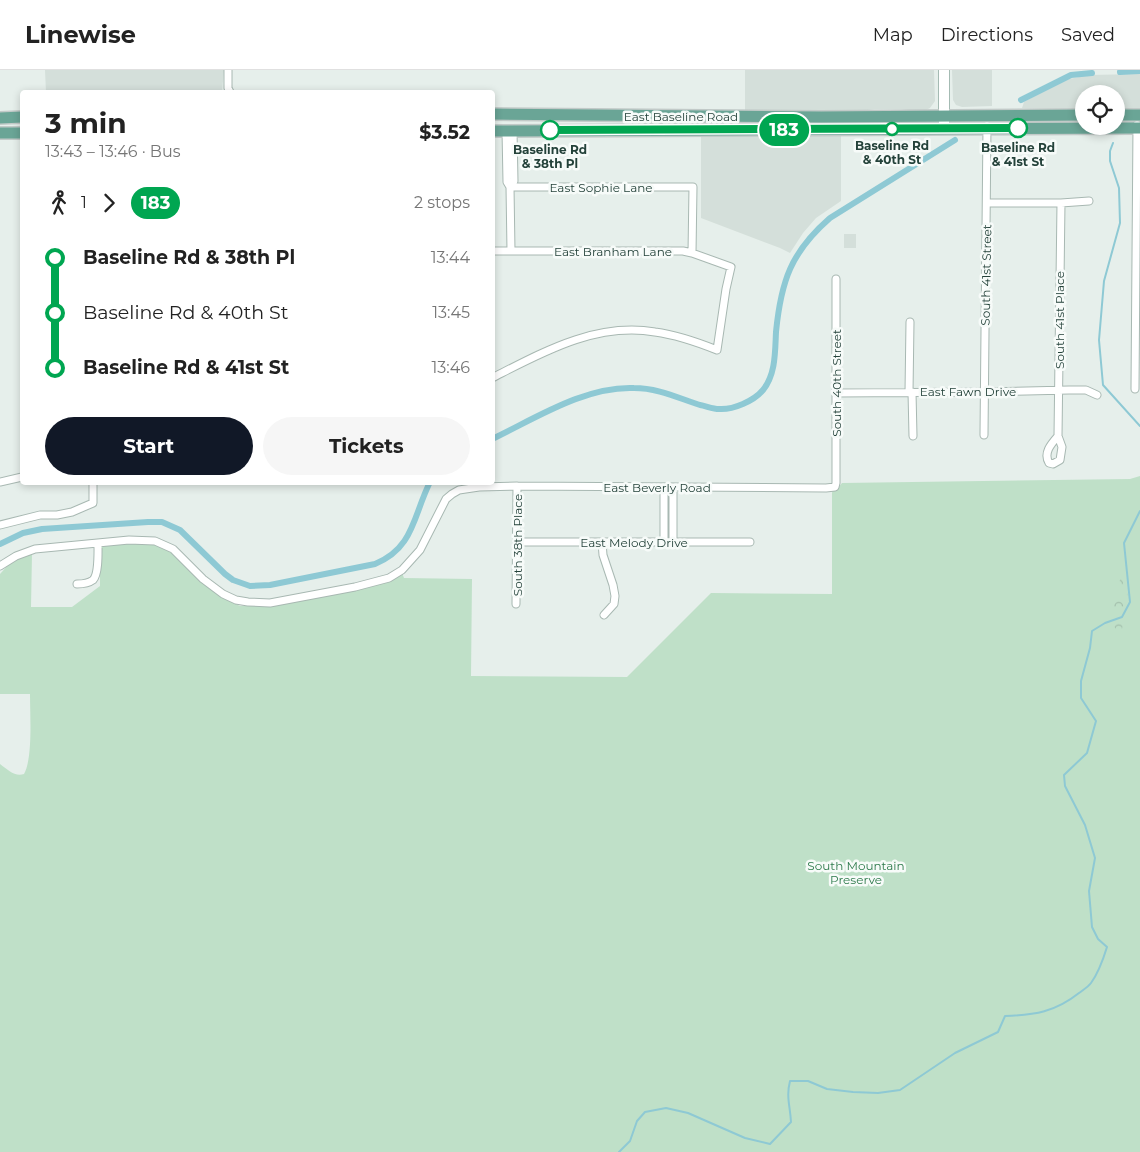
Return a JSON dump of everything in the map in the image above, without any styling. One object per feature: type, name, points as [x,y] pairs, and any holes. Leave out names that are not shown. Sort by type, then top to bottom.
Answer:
[{"type":"main road","points":[[944,70],[944,129]]},
{"type":"main road","name":"East Baseline Road","points":[[495,130],[510,123],[564,114],[1075,115]]},
{"type":"main road","points":[[1125,115],[1138,115]]},
{"type":"main road","name":"East Baseline Road","points":[[495,116],[510,123],[820,130],[1138,128]]},
{"type":"main road","points":[[820,116],[820,130]]},
{"type":"main road","points":[[20,118],[3,118],[3,133],[20,133]]},
{"type":"main road","points":[[495,124],[510,123]]},
{"type":"street","points":[[227,90],[228,70]]},
{"type":"street","points":[[1135,390],[1138,115]]},
{"type":"street","name":"South 41st Street","points":[[984,434],[987,116]]},
{"type":"street","points":[[510,123],[510,163],[514,180],[510,187],[511,251]]},
{"type":"street","name":"East Sophie Lane","points":[[510,187],[693,187],[692,253]]},
{"type":"street","points":[[987,203],[1089,201]]},
{"type":"street","name":"South 41st Place","points":[[1058,436],[1061,203]]},
{"type":"street","name":"East Branham Lane","points":[[495,252],[683,251],[731,268],[717,350],[683,337],[653,331],[624,330],[586,336],[551,348],[495,376]]},
{"type":"street","name":"South 40th Street","points":[[835,487],[836,279]]},
{"type":"street","points":[[910,322],[913,436]]},
{"type":"street","name":"East Fawn Drive","points":[[836,392],[1086,390],[1097,395]]},
{"type":"street","points":[[0,482],[20,477]]},
{"type":"street","points":[[0,525],[40,515],[57,515],[72,512],[92,503],[93,485]]},
{"type":"street","name":"East Beverly Road","points":[[0,566],[16,556],[35,549],[98,542],[148,540],[165,544],[173,549],[212,587],[223,594],[236,600],[270,603],[355,587],[390,578],[402,570],[420,550],[446,499],[459,490],[479,487],[517,486],[835,487]]},
{"type":"street","name":"South 38th Place","points":[[516,604],[517,486]]},
{"type":"street","points":[[664,487],[664,542]]},
{"type":"street","points":[[673,487],[673,542]]},
{"type":"street","points":[[77,584],[87,583],[94,579],[97,574],[98,542]]},
{"type":"street","name":"East Melody Drive","points":[[517,542],[750,542]]},
{"type":"street","points":[[602,542],[603,556],[615,596],[614,604],[604,615]]},
{"type":"shaded area","points":[[45,70],[224,70],[222,90],[46,90]]},
{"type":"shaded area","points":[[745,70],[934,70],[935,101],[930,108],[922,112],[901,109],[875,109],[853,112],[745,110]]},
{"type":"shaded area","points":[[952,70],[992,70],[992,106],[962,107],[956,105],[953,100]]},
{"type":"shaded area","points":[[1140,74],[1140,111],[1125,110],[1125,85],[1075,85],[1075,109],[1022,108],[1024,102],[1055,84],[1089,75]]},
{"type":"shaded area","points":[[701,135],[841,135],[841,201],[816,218],[790,253],[701,218]]},
{"type":"shaded area","points":[[844,234],[856,234],[856,248],[844,248]]},
{"type":"green space","name":"South Mountain Preserve","points":[[1140,476],[1140,1152],[0,1152],[0,764],[15,774],[24,774],[29,758],[30,736],[30,694],[0,694],[0,574],[10,563],[32,553],[31,607],[72,607],[100,586],[101,545],[151,543],[171,551],[219,596],[240,606],[271,606],[370,587],[402,573],[404,578],[472,579],[471,676],[627,677],[711,593],[832,594],[832,493],[833,489],[837,489],[842,483],[1130,479]]},
{"type":"green space","points":[[1124,572],[1130,573],[1134,579],[1126,584],[1128,601],[1122,629],[1116,629],[1112,624],[1114,605],[1119,583]]},
{"type":"waterway","points":[[1120,72],[1140,71]]},
{"type":"waterway","points":[[1021,100],[1071,75],[1092,73]]},
{"type":"waterway","points":[[495,437],[561,405],[597,392],[616,389],[643,388],[717,409],[737,406],[754,398],[763,390],[773,370],[781,297],[790,269],[806,243],[830,218],[955,140]]},
{"type":"waterway","points":[[1113,143],[1110,151],[1110,161],[1119,188],[1120,223],[1104,281],[1099,340],[1103,385],[1140,426]]},
{"type":"waterway","points":[[0,544],[23,533],[42,529],[162,522],[180,530],[233,580],[250,586],[270,585],[375,564],[388,557],[398,549],[411,530],[429,485]]},
{"type":"waterway","points":[[619,1152],[630,1141],[637,1121],[645,1112],[666,1108],[688,1113],[745,1138],[770,1144],[791,1122],[788,1097],[790,1081],[808,1081],[827,1089],[853,1092],[878,1093],[900,1090],[955,1053],[998,1032],[1005,1016],[1026,1015],[1053,1008],[1070,999],[1091,983],[1099,970],[1107,947],[1098,939],[1092,927],[1089,891],[1095,858],[1085,825],[1065,786],[1064,775],[1087,753],[1096,721],[1081,698],[1081,681],[1090,648],[1092,631],[1105,623],[1122,617],[1130,602],[1124,543],[1140,511]]},
{"type":"bus line","name":"183","points":[[550,130],[1018,128]]},
{"type":"place","name":"Baseline Rd & 41st St","points":[[1018,128]]},
{"type":"place","name":"Baseline Rd & 40th St","points":[[892,129]]},
{"type":"place","name":"Baseline Rd & 38th Pl","points":[[550,130]]}]
